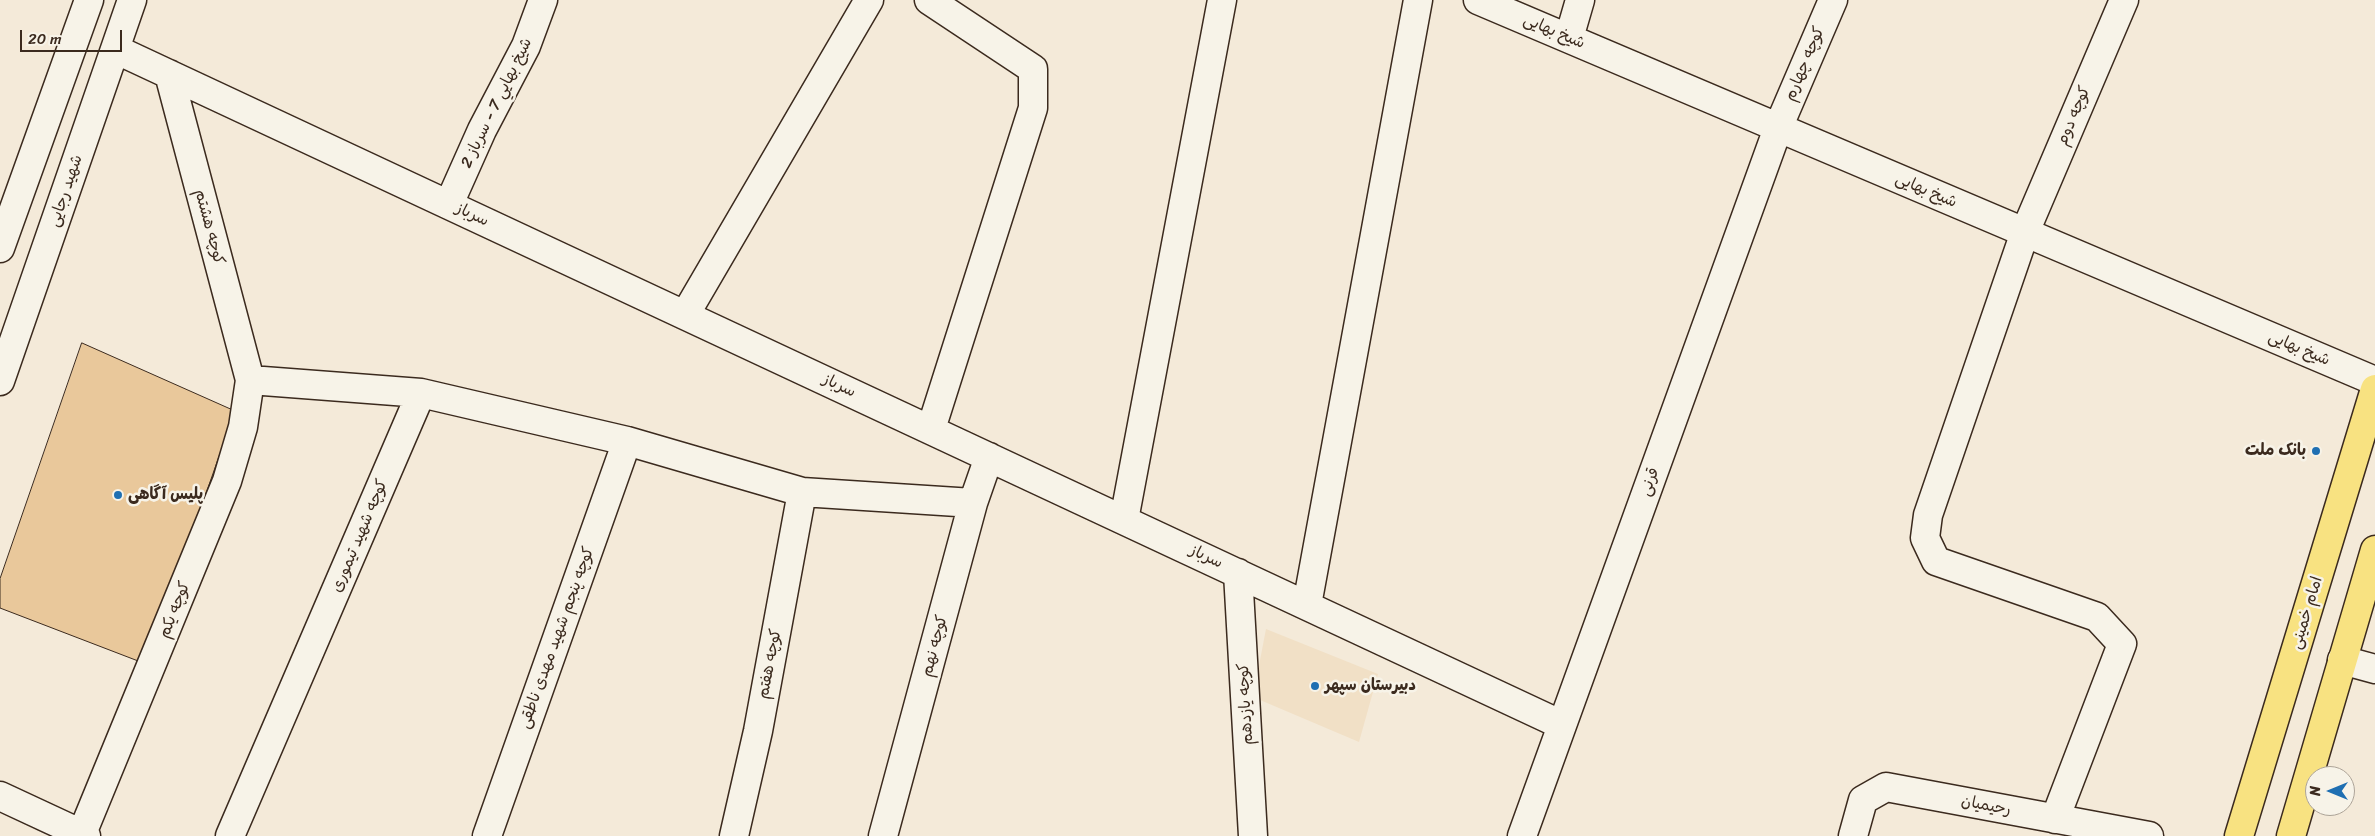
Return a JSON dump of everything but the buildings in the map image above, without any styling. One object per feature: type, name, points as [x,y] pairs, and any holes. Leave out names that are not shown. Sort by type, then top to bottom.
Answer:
[{"type":"main road","name":"امام خمینی","points":[[2239,836],[2375,389]]},
{"type":"main road","points":[[2291,836],[2375,550]]},
{"type":"street","points":[[0,248],[89,0]]},
{"type":"street","name":"شهید رجایی","points":[[0,381],[132,0]]},
{"type":"street","name":"شيخ بهايي 7 - سرباز 2","points":[[449,204],[482,130],[526,46],[543,0]]},
{"type":"street","points":[[685,315],[869,0]]},
{"type":"street","points":[[929,0],[1033,69],[1033,108],[931,429]]},
{"type":"street","points":[[1124,520],[1222,0]]},
{"type":"street","points":[[1308,605],[1418,0]]},
{"type":"street","name":"شیخ بهایی","points":[[1478,0],[2375,381]]},
{"type":"street","points":[[1569,38],[1580,0]]},
{"type":"street","name":"کوچه چهارم","points":[[1778,128],[1832,0]]},
{"type":"street","name":"کوچه دوم","points":[[2055,819],[2122,644],[2097,617],[1936,560],[1925,538],[1928,515],[2025,232],[2124,0]]},
{"type":"street","name":"سرباز","points":[[115,49],[1562,725]]},
{"type":"street","name":"کوچه هشتم","points":[[169,74],[250,380]]},
{"type":"street","name":"قرنی","points":[[1522,836],[1778,128]]},
{"type":"street","points":[[250,380],[421,393],[627,441],[802,492],[973,503]]},
{"type":"street","name":"کوچه یکم","points":[[83,835],[227,481],[244,427],[250,380]]},
{"type":"street","name":"کوچه شهید تیموری","points":[[230,836],[421,393]]},
{"type":"street","name":"کوچه پنجم شهید مهدی ناطقی","points":[[487,836],[627,441]]},
{"type":"street","name":"کوچه نهم","points":[[883,836],[973,503],[989,457]]},
{"type":"street","name":"کوچه هفتم","points":[[734,836],[758,731],[802,492]]},
{"type":"street","name":"کوچه یازدهم","points":[[1238,572],[1253,836]]},
{"type":"street","points":[[2342,660],[2375,669]]},
{"type":"street","name":"رحیمیان","points":[[1853,836],[1863,800],[1886,787],[2149,836]]},
{"type":"street","points":[[0,796],[83,835]]},
{"type":"shaded area","name":"دبیرستان سپهر","points":[[1266,629],[1378,674],[1359,742],[1253,697]]},
{"type":"place","name":"بانک ملت","points":[[2316,451]]},
{"type":"place","name":"پلیس آگاهی","points":[[118,495]]},
{"type":"place","name":"دبیرستان سپهر","points":[[1315,686]]}]
